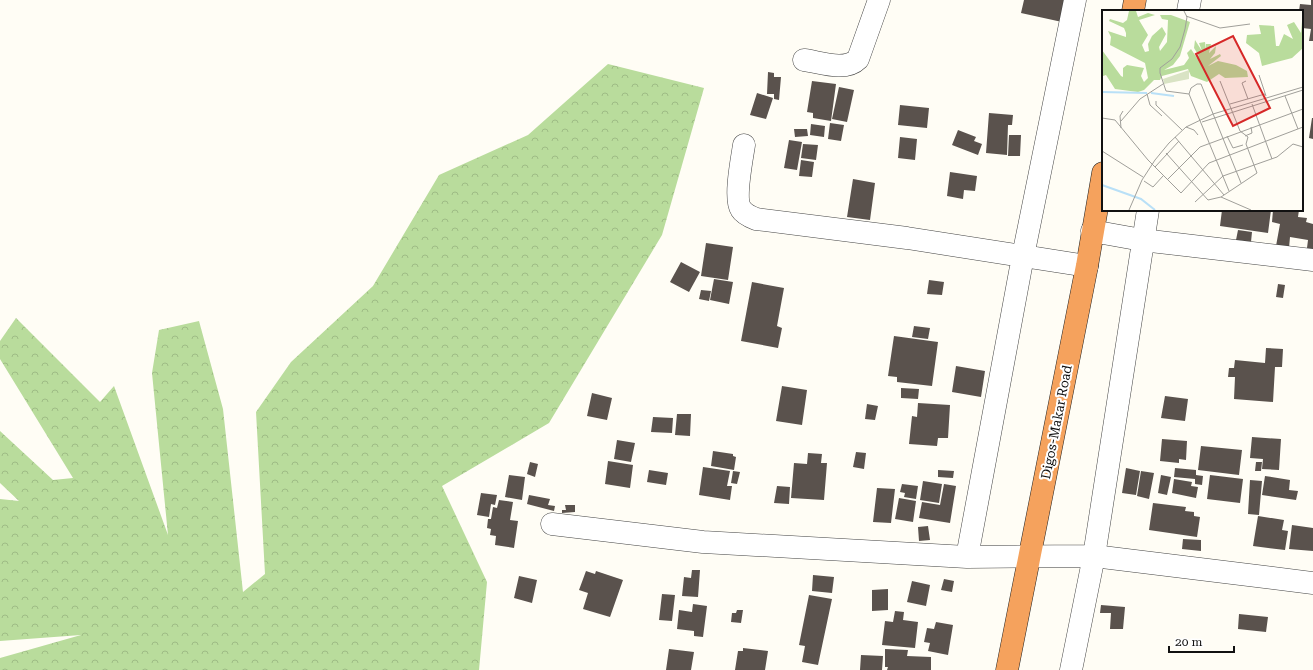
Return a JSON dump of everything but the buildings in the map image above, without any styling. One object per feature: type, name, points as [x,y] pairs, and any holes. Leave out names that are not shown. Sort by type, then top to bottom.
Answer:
[{"type":"highway","points":[[1133,10],[1135,0]]},
{"type":"highway","name":"Digos-Makar Road","points":[[1007,670],[1087,266],[1102,177]]},
{"type":"street","points":[[804,60],[842,66],[855,62],[858,59],[879,0]]},
{"type":"street","points":[[967,557],[1023,256],[1075,0]]},
{"type":"street","points":[[1188,10],[1190,0]]},
{"type":"street","points":[[744,145],[738,197],[740,208],[748,216],[756,219],[907,238],[1087,266]]},
{"type":"street","points":[[1071,670],[1094,556],[1142,240],[1148,211]]},
{"type":"street","points":[[1092,231],[1142,240],[1313,260]]},
{"type":"street","points":[[552,524],[703,542],[967,557],[1094,556],[1313,583]]},
{"type":"green space","points":[[608,64],[704,88],[662,235],[549,423],[442,486],[487,582],[479,670],[0,670],[0,658],[81,635],[0,641],[0,499],[19,501],[0,483],[0,431],[53,480],[73,478],[0,359],[0,341],[16,318],[100,402],[114,386],[168,535],[152,373],[159,330],[199,321],[223,409],[243,592],[265,574],[256,412],[291,362],[373,286],[439,175],[528,135]]}]
